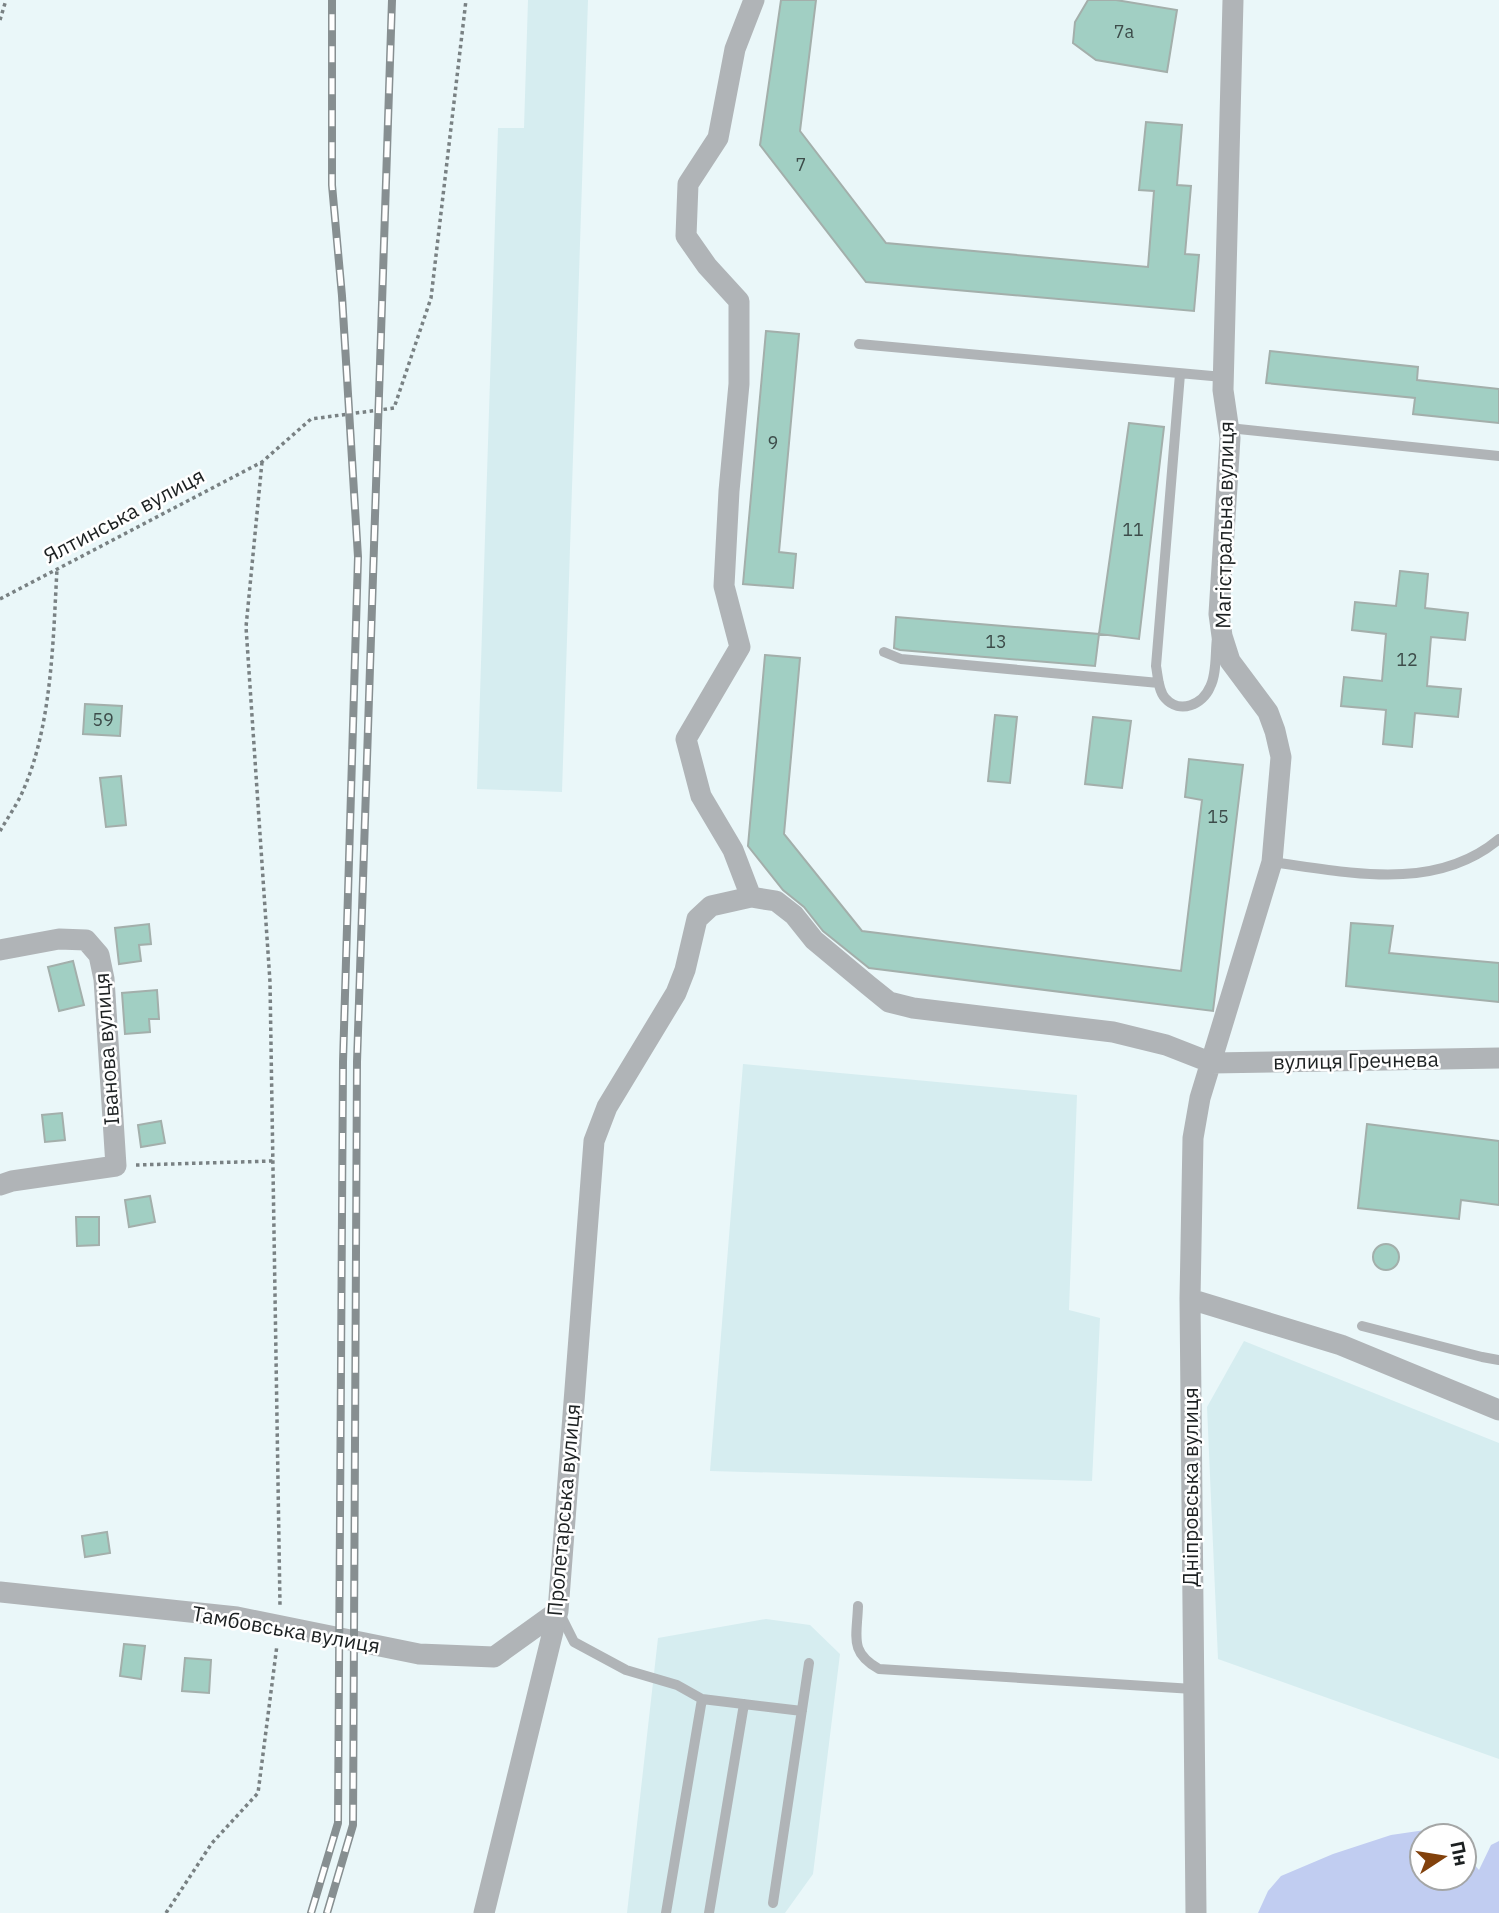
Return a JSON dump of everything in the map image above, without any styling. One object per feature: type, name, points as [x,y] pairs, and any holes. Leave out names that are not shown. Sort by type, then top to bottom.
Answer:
[{"type":"street","points":[[754,0],[735,49],[718,138],[688,184],[686,236],[739,301],[738,384],[724,586],[740,647],[686,739],[701,796],[733,850],[751,897],[776,901],[794,915],[814,940],[889,1002],[938,1012],[1114,1032],[1166,1045],[1212,1063]]},
{"type":"street","name":"Магістральна вулиця","points":[[1212,1063],[1272,862],[1281,757],[1276,731],[1268,712],[1230,661],[1219,614],[1230,438],[1223,377],[1233,0]]},
{"type":"street","name":"Пролетарська вулиця","points":[[484,1913],[558,1611],[594,1141],[607,1107],[676,993],[685,970],[697,919],[711,906],[751,897]]},
{"type":"street","name":"Іванова вулиця","points":[[0,950],[59,939],[86,940],[99,955],[104,979],[116,1166]]},
{"type":"street","name":"вулиця Гречнева","points":[[1212,1063],[1499,1058]]},
{"type":"street","name":"Дніпровська вулиця","points":[[1196,1913],[1190,1299],[1193,1138],[1200,1098],[1212,1063]]},
{"type":"street","points":[[0,1185],[116,1166]]},
{"type":"street","points":[[1190,1299],[1341,1345],[1499,1410]]},
{"type":"street","name":"Тамбовська вулиця","points":[[0,1592],[237,1617],[419,1654],[494,1657],[558,1611]]},
{"type":"lane","points":[[859,344],[1223,377]]},
{"type":"lane","points":[[1180,374],[1157,650],[1158,683],[1165,698],[1178,706],[1194,706],[1204,698],[1212,684],[1219,614]]},
{"type":"lane","points":[[1229,428],[1499,456]]},
{"type":"lane","points":[[884,652],[901,659],[1158,683]]},
{"type":"lane","points":[[1272,862],[1352,873],[1398,875],[1450,866],[1470,858],[1499,839]]},
{"type":"lane","points":[[1362,1326],[1499,1360]]},
{"type":"lane","points":[[858,1606],[858,1653],[865,1661],[879,1669],[1193,1689]]},
{"type":"lane","points":[[558,1611],[574,1642],[626,1670],[677,1685],[702,1699],[802,1711]]},
{"type":"lane","points":[[773,1903],[808,1663]]},
{"type":"lane","points":[[666,1913],[702,1699]]},
{"type":"lane","points":[[709,1913],[744,1704]]},
{"type":"path","points":[[0,20],[6,0]]},
{"type":"path","name":"Ялтинська вулиця","points":[[0,599],[262,462],[311,419],[394,408],[431,298],[466,0]]},
{"type":"path","points":[[166,1913],[212,1843],[258,1793],[280,1626],[270,982],[246,627],[262,462]]},
{"type":"path","points":[[0,831],[22,793],[41,732],[52,660],[57,569]]},
{"type":"path","points":[[116,1166],[273,1161]]},
{"type":"shaded area","points":[[528,0],[588,0],[562,792],[477,789],[498,128],[524,128]]},
{"type":"shaded area","points":[[743,1064],[1077,1095],[1069,1310],[1100,1318],[1092,1481],[710,1471]]},
{"type":"shaded area","points":[[1244,1341],[1499,1443],[1499,1759],[1218,1659],[1207,1407]]},
{"type":"shaded area","points":[[766,1619],[810,1625],[840,1654],[813,1874],[785,1913],[627,1913],[658,1638]]},
{"type":"water","points":[[1408,1833],[1408,1892],[1478,1892],[1478,1869],[1491,1845],[1499,1841],[1499,1913],[1258,1913],[1268,1891],[1281,1876],[1333,1854],[1391,1835]]},
{"type":"building","points":[[781,0],[816,0],[800,131],[886,243],[1148,267],[1154,191],[1139,190],[1146,122],[1182,125],[1177,185],[1191,186],[1185,254],[1199,255],[1194,311],[866,282],[760,145]]},
{"type":"building","points":[[1088,0],[1116,0],[1177,10],[1167,72],[1096,60],[1073,43],[1075,22]]},
{"type":"building","points":[[766,331],[799,334],[779,552],[796,554],[793,588],[743,584]]},
{"type":"building","points":[[1270,351],[1418,367],[1417,380],[1499,389],[1499,423],[1413,414],[1415,398],[1266,383]]},
{"type":"building","points":[[1129,423],[1164,427],[1139,639],[1099,634]]},
{"type":"building","points":[[1400,571],[1428,574],[1425,608],[1468,613],[1465,640],[1431,637],[1427,686],[1461,689],[1458,717],[1415,713],[1412,747],[1383,744],[1386,710],[1341,706],[1344,677],[1382,681],[1386,634],[1352,630],[1355,602],[1396,606]]},
{"type":"building","points":[[896,617],[1099,634],[1095,666],[900,650],[894,648]]},
{"type":"building","points":[[765,655],[800,658],[784,834],[862,931],[1181,971],[1202,800],[1185,797],[1189,759],[1243,765],[1213,1011],[869,968],[823,931],[804,907],[783,890],[748,846]]},
{"type":"building","points":[[85,704],[122,706],[120,736],[83,734]]},
{"type":"building","points":[[995,715],[1017,717],[1010,783],[988,781]]},
{"type":"building","points":[[1093,717],[1131,721],[1122,788],[1085,784]]},
{"type":"building","points":[[121,776],[126,825],[106,827],[100,778]]},
{"type":"building","points":[[1351,923],[1393,926],[1389,953],[1499,963],[1499,1002],[1346,986]]},
{"type":"building","points":[[149,924],[151,944],[139,945],[141,961],[119,964],[115,928]]},
{"type":"building","points":[[73,961],[84,1005],[59,1011],[48,967]]},
{"type":"building","points":[[157,990],[159,1019],[149,1019],[150,1032],[125,1034],[122,993]]},
{"type":"building","points":[[62,1113],[65,1140],[45,1142],[42,1115]]},
{"type":"building","points":[[161,1121],[165,1143],[141,1147],[138,1125]]},
{"type":"building","points":[[1367,1124],[1499,1141],[1499,1205],[1461,1200],[1459,1219],[1358,1208]]},
{"type":"building","points":[[150,1196],[155,1222],[129,1227],[125,1200]]},
{"type":"building","points":[[76,1217],[99,1217],[99,1245],[77,1246]]},
{"type":"building","points":[[1386,1244],[1395,1248],[1399,1257],[1395,1266],[1386,1270],[1377,1266],[1373,1257],[1377,1248]]},
{"type":"building","points":[[107,1532],[110,1553],[85,1557],[82,1536]]},
{"type":"building","points":[[124,1644],[145,1646],[141,1679],[120,1676]]},
{"type":"building","points":[[185,1658],[211,1660],[209,1693],[182,1691]]},
{"type":"railway","points":[[311,1913],[338,1823],[343,1062],[358,557],[342,296],[332,185],[332,0]]},
{"type":"railway","points":[[327,1913],[353,1825],[357,1062],[392,0]]}]
